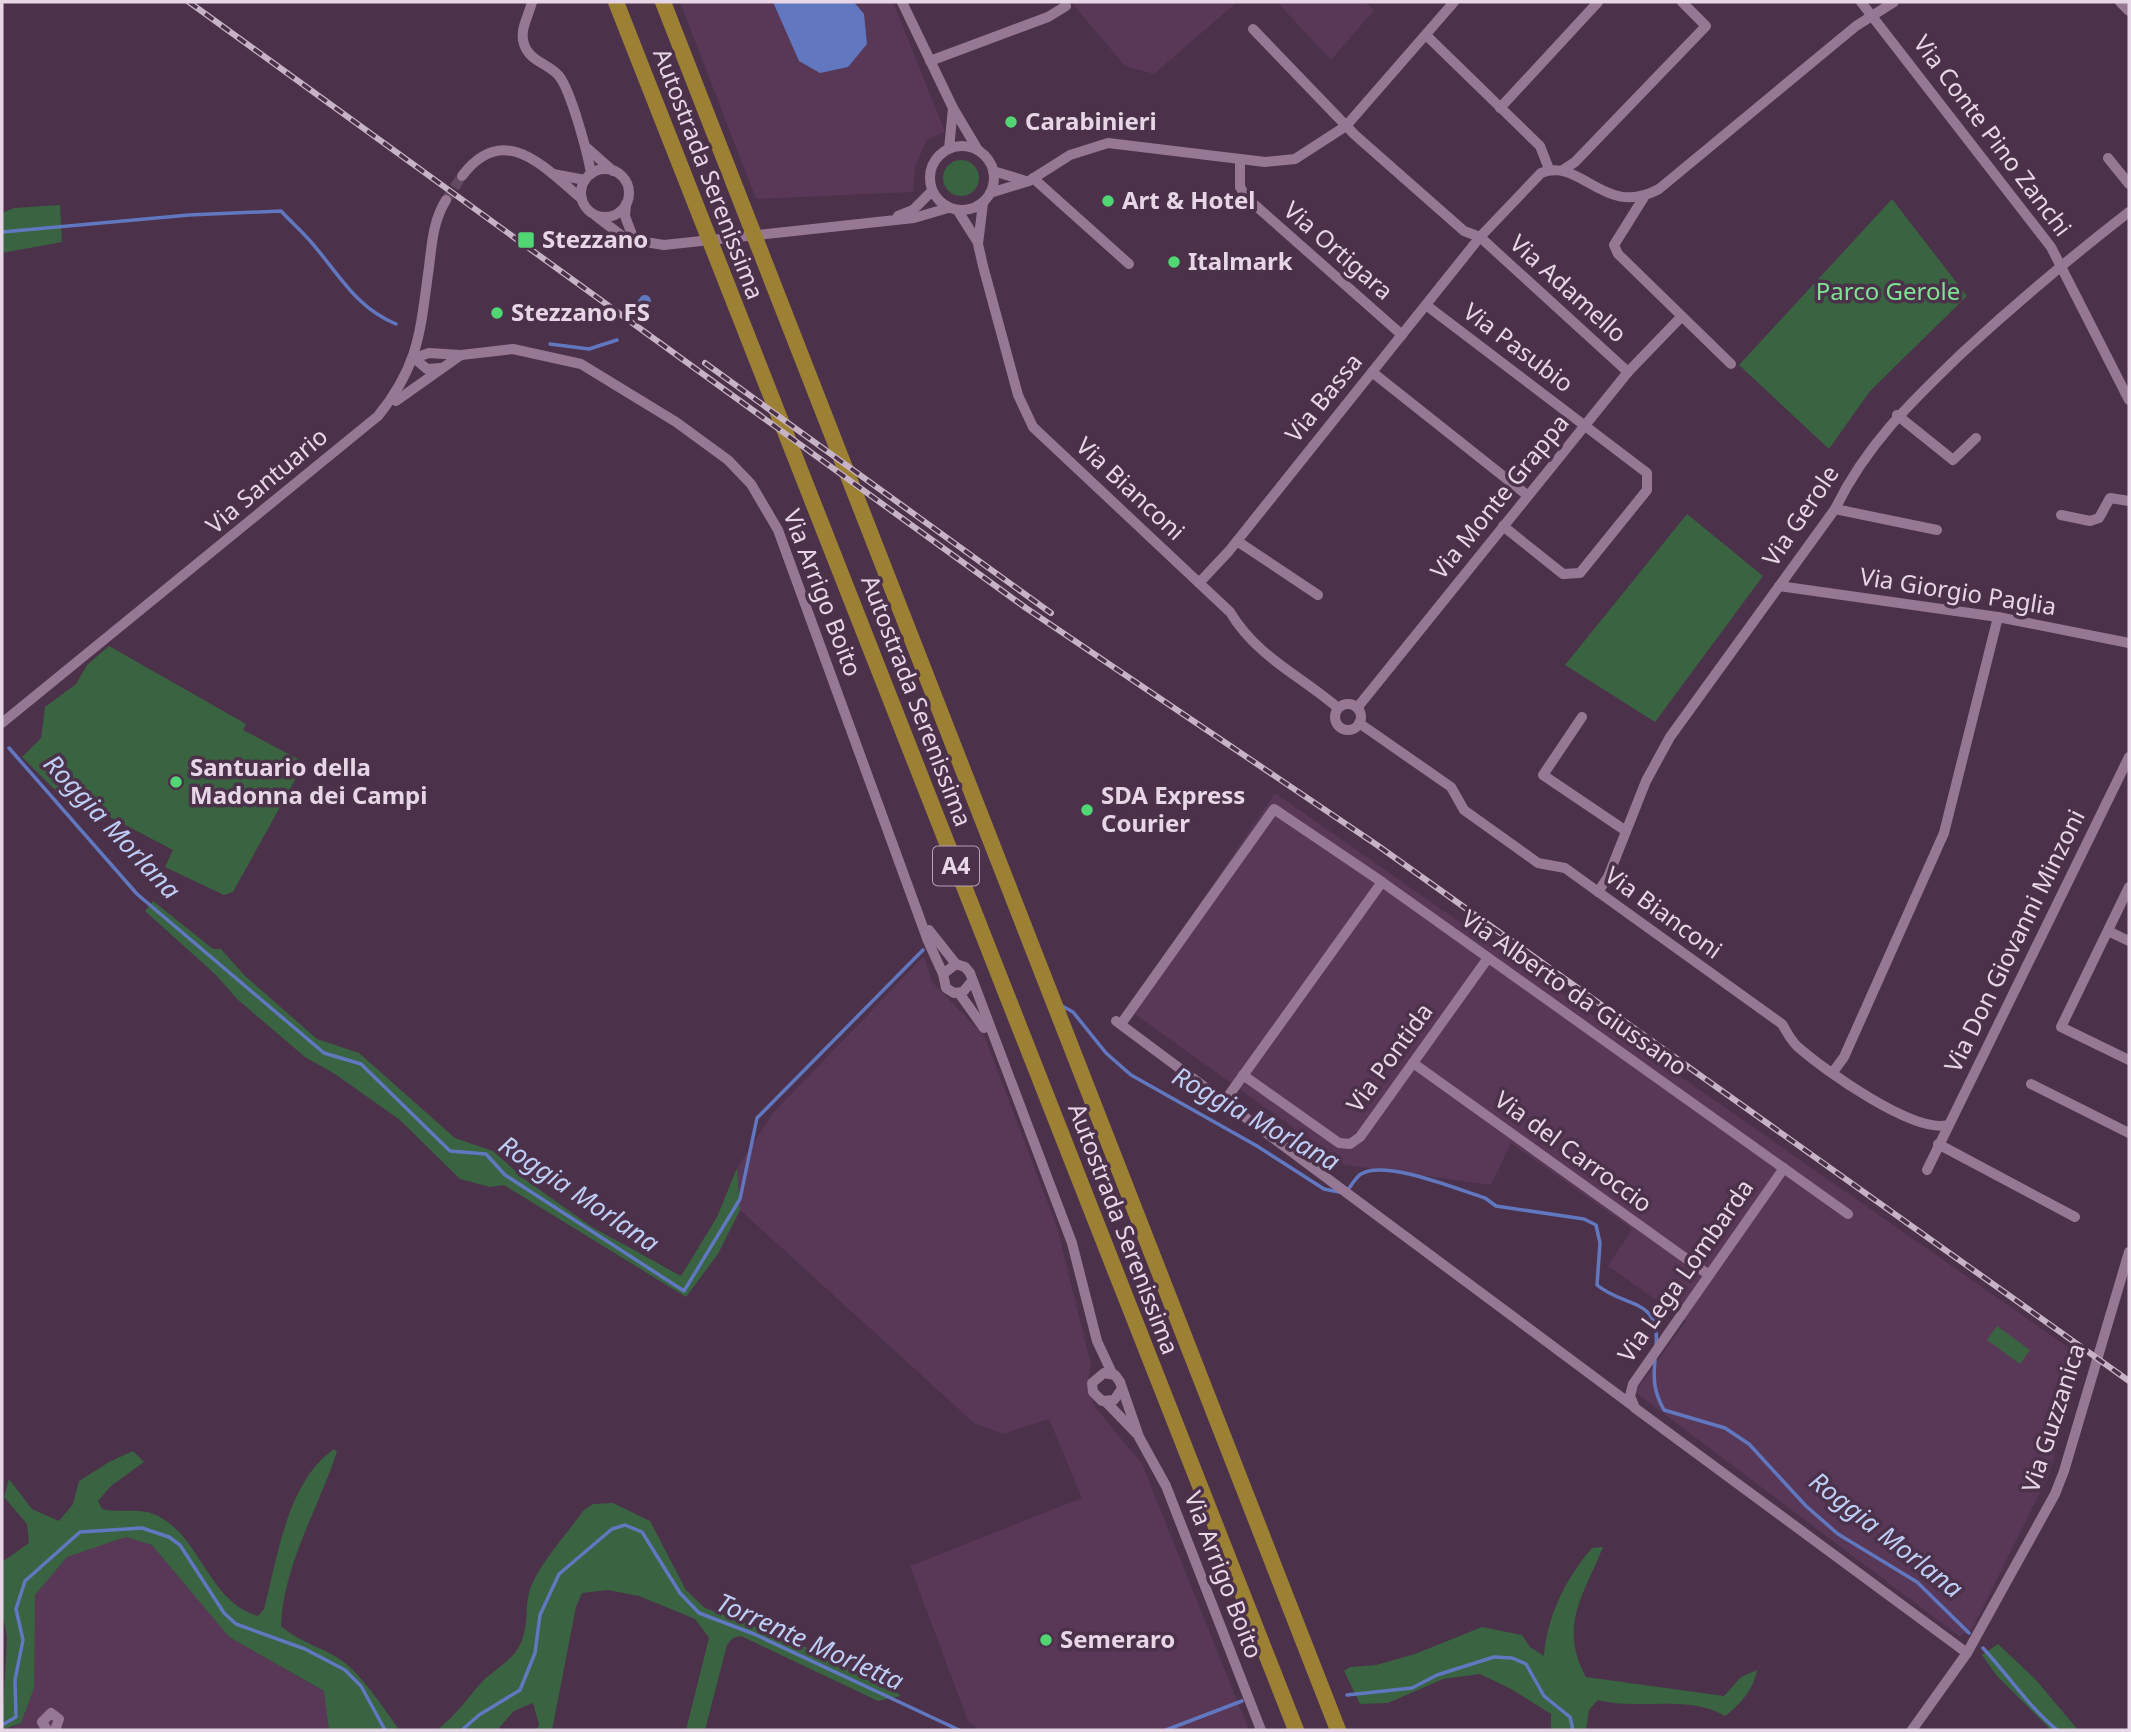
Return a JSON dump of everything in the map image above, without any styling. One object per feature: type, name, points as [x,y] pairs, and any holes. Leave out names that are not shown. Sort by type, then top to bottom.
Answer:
[{"type":"highway","name":"Autostrada Serenissima","points":[[616,2],[1296,1730]]},
{"type":"highway","name":"Autostrada Serenissima","points":[[663,2],[1338,1730]]},
{"type":"street","points":[[532,2],[523,30],[523,43],[534,58],[559,76],[587,148],[588,177],[582,199]]},
{"type":"street","points":[[462,176],[482,156],[501,150],[529,156],[626,239],[664,245],[889,219],[914,219],[953,209],[967,210],[983,203],[990,193],[993,171],[953,108],[902,2]]},
{"type":"street","points":[[990,193],[1031,180],[1070,155],[1108,143],[1269,162],[1295,159],[1346,126],[1454,2]]},
{"type":"street","points":[[1500,108],[1598,2]]},
{"type":"street","points":[[1563,170],[1575,162],[1706,26],[1682,2]]},
{"type":"street","name":"Via Conte Pino Zanchi","points":[[1861,2],[2062,264]]},
{"type":"street","points":[[1731,364],[1618,254],[1614,245],[1644,197],[1659,188],[1872,14],[1894,2]]},
{"type":"street","points":[[2120,2],[2129,11]]},
{"type":"street","points":[[930,61],[1048,17],[1066,6]]},
{"type":"street","name":"Via Adamello","points":[[1253,29],[1346,126],[1464,231],[1480,237],[1628,372]]},
{"type":"street","points":[[1426,35],[1539,146],[1549,169],[1563,170],[1613,196],[1644,197]]},
{"type":"street","points":[[949,149],[953,108]]},
{"type":"street","points":[[889,219],[913,210],[932,191],[932,166],[949,149],[959,146],[978,150]]},
{"type":"street","points":[[587,148],[627,184],[625,216],[634,240]]},
{"type":"street","points":[[2108,158],[2129,184]]},
{"type":"street","name":"Via Ortigara","points":[[1240,159],[1240,187],[1247,198],[1402,335]]},
{"type":"street","points":[[553,174],[588,177],[605,169],[613,171]]},
{"type":"street","name":"Via Bassa","points":[[1199,583],[1237,541],[1480,237],[1534,178],[1549,169]]},
{"type":"street","points":[[993,171],[1031,180],[1129,264]]},
{"type":"street","points":[[932,191],[953,209]]},
{"type":"street","name":"Via Santuario","points":[[2,723],[378,416],[400,389],[414,358],[435,224],[446,200]]},
{"type":"street","name":"Via Bianconi","points":[[978,244],[983,203]]},
{"type":"street","points":[[596,216],[616,214],[626,204]]},
{"type":"street","name":"Via Bianconi","points":[[953,209],[978,244],[1018,395],[1033,427],[1230,612],[1242,631],[1298,681],[1315,688],[1338,708],[1335,717],[1340,728],[1353,729],[1359,723],[1451,787],[1464,810],[1538,863],[1565,867],[1782,1024],[1796,1045],[1886,1110],[1937,1128],[1948,1125]]},
{"type":"street","name":"Via Gerole","points":[[1598,892],[1608,877],[1646,781],[1670,737],[1835,509],[1850,479],[1897,415],[2062,264],[2129,212]]},
{"type":"street","points":[[2062,264],[2129,400]]},
{"type":"street","name":"Via Pasubio","points":[[1426,305],[1647,473],[1647,490],[1580,573],[1563,574],[1503,526]]},
{"type":"street","name":"Via Monte Grappa","points":[[1357,708],[1628,372],[1681,317]]},
{"type":"street","points":[[421,326],[434,346],[446,353]]},
{"type":"street","name":"Via Arrigo Boito","points":[[414,358],[513,349],[581,364],[709,444],[751,484],[778,530],[946,988],[959,993],[996,1046]]},
{"type":"street","name":"Via Arrigo Boito","points":[[378,416],[461,355]]},
{"type":"street","points":[[414,358],[427,369],[443,368]]},
{"type":"street","points":[[1368,377],[1527,495]]},
{"type":"street","points":[[1897,415],[1953,460],[1976,438]]},
{"type":"street","points":[[2061,515],[2090,521],[2099,519],[2110,498],[2129,501]]},
{"type":"street","points":[[1835,509],[1937,530]]},
{"type":"street","points":[[1237,541],[1318,595]]},
{"type":"street","name":"Via Giorgio Paglia","points":[[1779,586],[1998,617],[2129,643]]},
{"type":"street","points":[[1833,1072],[1844,1057],[1944,833],[1998,617]]},
{"type":"street","points":[[1338,708],[1345,704],[1357,708],[1361,715],[1359,723]]},
{"type":"street","points":[[1582,717],[1543,775],[1626,831]]},
{"type":"street","name":"Via Don Giovanni Minzoni","points":[[1927,1170],[2129,757]]},
{"type":"street","name":"Via Alberto da Giussano","points":[[1224,1101],[1118,1023],[1274,809],[1382,882],[1848,1214]]},
{"type":"street","points":[[1382,882],[1224,1101],[1966,1653]]},
{"type":"street","points":[[2129,887],[2061,1027],[2129,1060]]},
{"type":"street","name":"Via Arrigo Boito","points":[[919,912],[956,964],[968,970],[1072,1243],[1097,1341],[1112,1373],[1120,1382],[1139,1437],[1166,1486],[1261,1730]]},
{"type":"street","points":[[2108,931],[2129,941]]},
{"type":"street","name":"Via Pontida","points":[[1243,1075],[1339,1143],[1350,1144],[1360,1137],[1488,958]]},
{"type":"street","points":[[943,974],[956,964]]},
{"type":"street","points":[[959,993],[967,989],[971,982]]},
{"type":"street","name":"Via del Carroccio","points":[[1413,1063],[1709,1275]]},
{"type":"street","points":[[2031,1084],[2129,1133]]},
{"type":"street","points":[[1938,1144],[2075,1217]]},
{"type":"street","name":"Via Lega Lombarda","points":[[1635,1408],[1630,1395],[1633,1384],[1784,1168]]},
{"type":"street","name":"Via Guzzanica","points":[[1912,1730],[1966,1653],[2064,1471],[2129,1252]]},
{"type":"street","name":"Via Arrigo Boito","points":[[1097,1341],[1098,1375],[1092,1383],[1093,1392],[1139,1437]]},
{"type":"street","points":[[1098,1375],[1112,1373]]},
{"type":"street","points":[[1106,1402],[1114,1400],[1121,1390]]},
{"type":"shaded area","points":[[680,2],[893,2],[945,132],[927,140],[915,166],[913,192],[756,199]]},
{"type":"shaded area","points":[[1071,2],[1237,2],[1154,74],[1125,66]]},
{"type":"shaded area","points":[[1277,2],[1365,2],[1374,10],[1331,60]]},
{"type":"shaded area","points":[[1275,793],[2082,1357],[2049,1475],[1972,1629],[1959,1636],[1635,1392],[1686,1321],[1608,1266],[1632,1229],[1511,1143],[1491,1185],[1345,1165],[1128,1009]]},
{"type":"shaded area","points":[[924,956],[932,982],[984,1035],[1057,1227],[1091,1364],[1087,1388],[1095,1407],[1142,1464],[1249,1730],[979,1730],[968,1721],[910,1566],[1082,1498],[1049,1419],[1003,1434],[974,1423],[740,1210],[737,1168],[773,1113]]},
{"type":"shaded area","points":[[126,1537],[152,1545],[229,1637],[325,1692],[329,1730],[8,1730],[21,1723],[35,1595],[67,1557]]},
{"type":"green space","points":[[961,160],[974,165],[979,178],[974,191],[961,196],[948,191],[943,178],[948,165]]},
{"type":"green space","name":"Parco Gerole","points":[[1892,199],[1967,296],[1870,391],[1829,449],[1739,365]]},
{"type":"green space","points":[[60,205],[62,242],[2,253],[2,213],[14,208]]},
{"type":"green space","points":[[1687,514],[1763,576],[1655,722],[1565,665]]},
{"type":"green space","points":[[109,646],[246,724],[243,730],[298,759],[301,769],[233,892],[224,895],[165,867],[173,850],[85,804],[77,812],[22,757],[41,738],[45,707],[76,684],[87,665]]},
{"type":"green space","points":[[153,901],[213,949],[221,949],[244,975],[317,1039],[359,1053],[455,1138],[493,1151],[523,1178],[592,1227],[681,1276],[717,1217],[737,1168],[740,1210],[718,1254],[686,1297],[504,1185],[490,1187],[460,1179],[400,1120],[335,1074],[305,1057],[237,999],[216,975],[145,911]]},
{"type":"green space","points":[[1997,1326],[2030,1350],[2020,1364],[1987,1340]]},
{"type":"green space","points":[[334,1449],[337,1452],[288,1582],[281,1626],[352,1669],[399,1730],[329,1730],[324,1691],[229,1637],[152,1545],[126,1537],[67,1557],[35,1595],[34,1688],[21,1723],[2,1730],[7,1637],[2,1612],[2,1562],[29,1543],[27,1524],[4,1497],[9,1479],[32,1509],[59,1521],[73,1504],[79,1481],[133,1451],[144,1462],[111,1486],[98,1501],[102,1509],[139,1511],[160,1517],[186,1540],[228,1598],[242,1609],[258,1616],[264,1609],[280,1544],[295,1500],[318,1463]]},
{"type":"green space","points":[[613,1503],[650,1521],[686,1590],[705,1608],[784,1637],[889,1686],[901,1696],[878,1701],[741,1636],[733,1638],[727,1645],[705,1730],[686,1730],[709,1638],[695,1619],[639,1596],[608,1590],[582,1593],[576,1607],[552,1730],[537,1730],[539,1724],[533,1703],[514,1711],[497,1730],[437,1730],[519,1647],[526,1625],[528,1596],[533,1582],[583,1511],[593,1504]]},
{"type":"green space","points":[[1603,1547],[1582,1596],[1574,1626],[1578,1659],[1586,1677],[1724,1696],[1741,1677],[1757,1670],[1746,1696],[1725,1716],[1695,1706],[1598,1700],[1589,1710],[1586,1730],[1551,1730],[1551,1714],[1513,1690],[1480,1674],[1443,1679],[1388,1703],[1360,1704],[1344,1671],[1350,1667],[1376,1665],[1415,1654],[1482,1627],[1522,1635],[1530,1647],[1544,1656],[1549,1626],[1566,1585],[1592,1548]]},
{"type":"green space","points":[[1998,1644],[2036,1680],[2078,1730],[2051,1730],[1997,1676],[1982,1655]]},
{"type":"water","points":[[773,2],[854,2],[864,14],[867,44],[848,67],[820,73],[799,61]]},
{"type":"waterway","points":[[2,232],[189,215],[281,211],[308,238],[359,299],[370,309],[396,324]]},
{"type":"waterway","name":"Roggia Morlana","points":[[642,305],[645,301]]},
{"type":"waterway","name":"Roggia Morlana","points":[[550,344],[589,349],[617,340]]},
{"type":"waterway","name":"Roggia Morlana","points":[[9,748],[137,894],[324,1053],[361,1064],[450,1151],[486,1154],[505,1175],[684,1291],[740,1199],[757,1118],[923,950]]},
{"type":"waterway","name":"Roggia Morlana","points":[[1062,1006],[1073,1012],[1106,1053],[1131,1075],[1257,1146],[1324,1189],[1339,1192]]},
{"type":"waterway","name":"Roggia Morlana","points":[[1347,1191],[1361,1174],[1372,1170],[1387,1170],[1441,1183],[1485,1198],[1496,1206],[1584,1219],[1596,1225],[1600,1243],[1597,1285],[1647,1311],[1656,1330],[1656,1346]]},
{"type":"waterway","name":"Roggia Morlana","points":[[1655,1360],[1655,1386],[1664,1410],[1725,1428],[1749,1444],[1806,1506],[1838,1534],[1917,1582],[1969,1633]]},
{"type":"waterway","name":"Torrente Morletta","points":[[462,1730],[479,1715],[520,1690],[535,1653],[540,1615],[559,1574],[612,1529],[625,1525],[642,1532],[680,1593],[699,1613],[754,1634],[959,1730]]},
{"type":"waterway","name":"Torrente Morletta","points":[[2,1725],[16,1717],[15,1680],[23,1640],[16,1609],[25,1581],[80,1532],[142,1528],[169,1537],[180,1545],[224,1613],[236,1624],[305,1649],[345,1670],[361,1686],[385,1730]]},
{"type":"waterway","name":"Roggia Morlana","points":[[1983,1648],[2027,1701],[2057,1730]]},
{"type":"waterway","name":"Torrente Morletta","points":[[1347,1695],[1412,1688],[1437,1675],[1494,1657],[1512,1658],[1526,1664],[1544,1696],[1570,1717],[1573,1730]]},
{"type":"waterway","name":"Torrente Morletta","points":[[1166,1730],[1242,1701]]},
{"type":"tunnel","points":[[446,200],[462,176]]},
{"type":"railway","points":[[189,2],[1026,608],[1377,845],[2129,1381]]},
{"type":"railway","points":[[705,363],[1051,613]]},
{"type":"place","name":"Carabinieri","points":[[1011,122]]},
{"type":"place","name":"Art & Hotel","points":[[1108,201]]},
{"type":"place","name":"Stezzano","points":[[526,240]]},
{"type":"place","name":"Italmark","points":[[1174,262]]},
{"type":"place","name":"Stezzano FS","points":[[497,313]]},
{"type":"place","name":"Santuario della Madonna dei Campi","points":[[176,782]]},
{"type":"place","name":"SDA Express Courier","points":[[1087,810]]},
{"type":"place","name":"Semeraro","points":[[1046,1640]]}]
